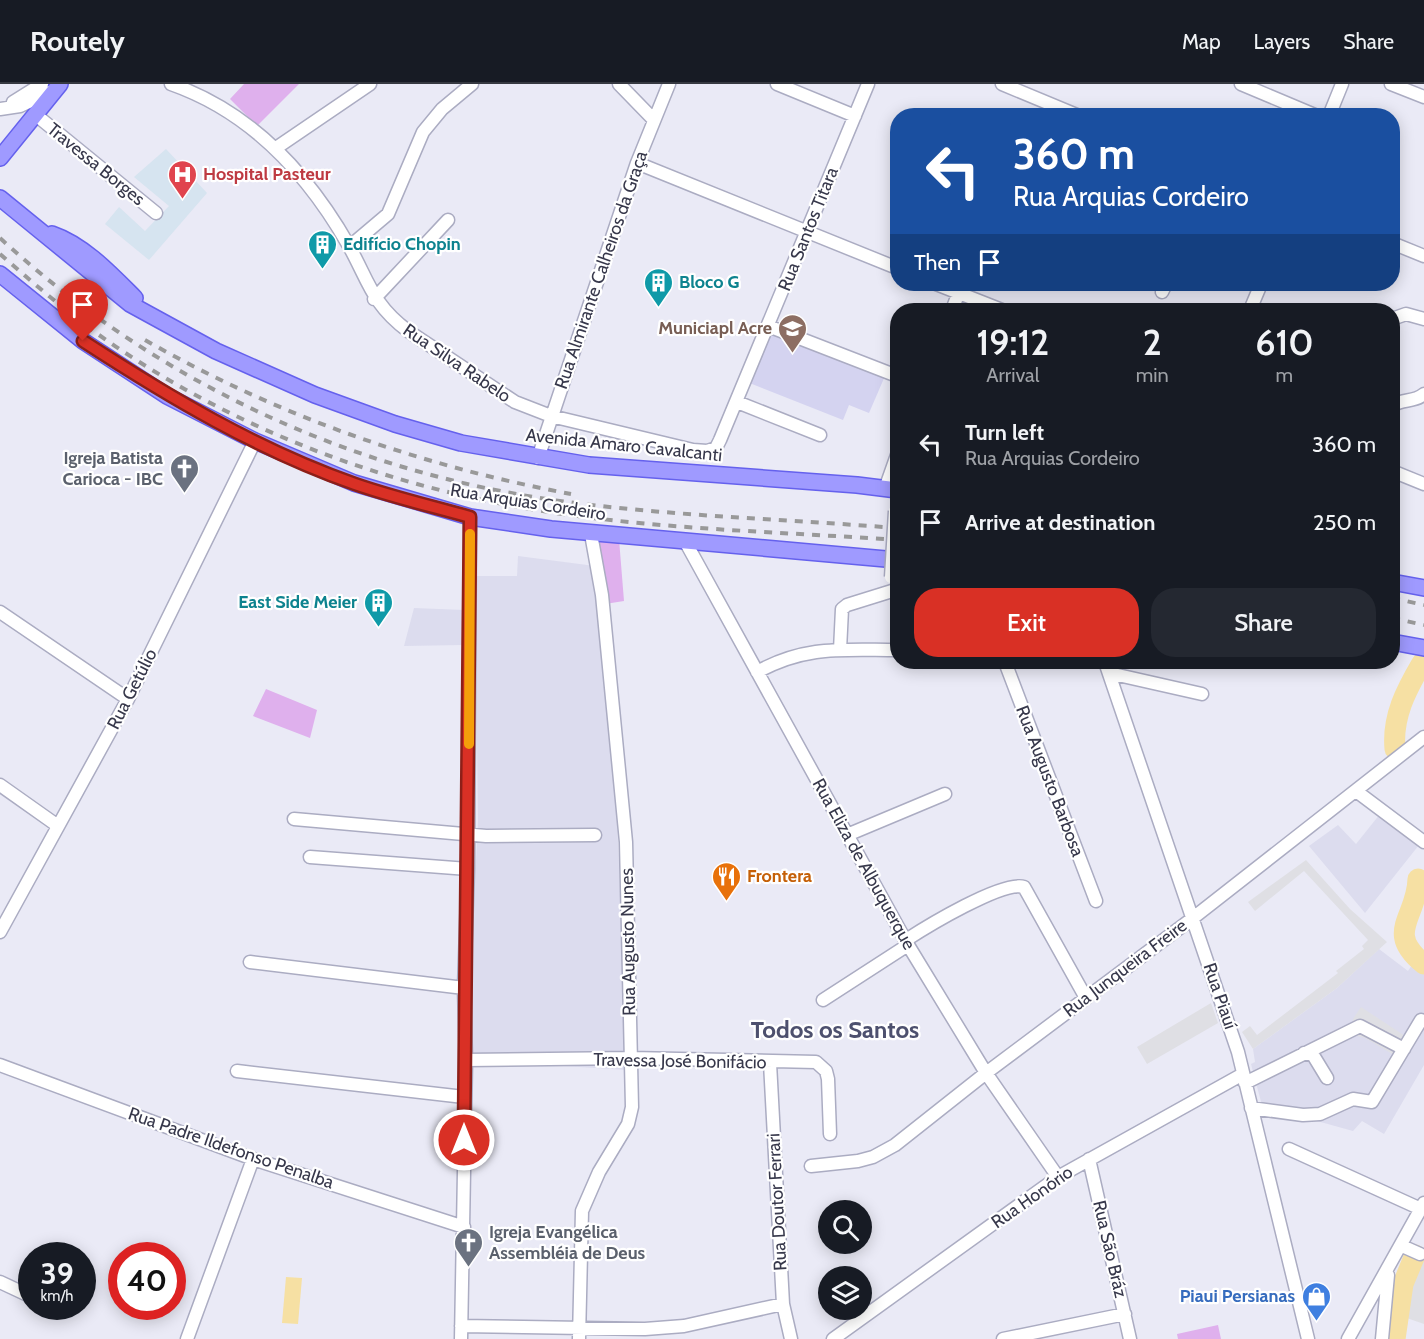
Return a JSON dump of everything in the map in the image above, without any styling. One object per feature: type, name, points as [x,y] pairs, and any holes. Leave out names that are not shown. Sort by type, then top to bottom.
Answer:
[{"type":"main road","points":[[0,158],[60,84]]},
{"type":"main road","points":[[0,187],[5,202]]},
{"type":"main road","name":"Avenida Amaro Cavalcanti","points":[[5,202],[45,232],[65,252],[130,304],[226,355],[315,395],[395,424],[461,443],[589,465],[890,490]]},
{"type":"main road","name":"Avenida Amaro Cavalcanti","points":[[45,232],[63,238],[110,274],[157,318]]},
{"type":"main road","points":[[65,252],[110,274]]},
{"type":"main road","name":"Rua Arquias Cordeiro","points":[[0,274],[83,341],[167,396],[255,441],[354,483],[470,517],[591,534],[890,559]]},
{"type":"main road","points":[[1400,584],[1424,588]]},
{"type":"main road","points":[[1400,644],[1424,648]]},
{"type":"street","points":[[1,109],[42,84]]},
{"type":"street","points":[[1,109],[34,102],[60,84]]},
{"type":"street","name":"Rua Silva Rabelo","points":[[171,84],[192,87],[276,148],[318,197],[349,247],[374,299],[394,321],[515,402],[551,416],[693,450],[706,451],[716,448],[720,440]]},
{"type":"street","points":[[276,148],[370,84]]},
{"type":"street","points":[[349,247],[388,214],[423,132],[441,109],[472,84]]},
{"type":"street","points":[[619,84],[654,120]]},
{"type":"street","name":"Rua Almirante Calheiros da Graça","points":[[538,458],[637,163],[669,84]]},
{"type":"street","points":[[777,84],[855,116]]},
{"type":"street","name":"Rua Santos Titara","points":[[720,440],[868,84]]},
{"type":"street","points":[[1002,84],[1060,108]]},
{"type":"street","points":[[1241,84],[1298,108]]},
{"type":"street","points":[[1332,108],[1342,84]]},
{"type":"street","points":[[1391,84],[1424,97]]},
{"type":"street","name":"Travessa Borges","points":[[36,116],[156,213]]},
{"type":"street","points":[[637,163],[806,234],[890,265]]},
{"type":"street","points":[[374,299],[448,220]]},
{"type":"street","points":[[1400,246],[1424,256]]},
{"type":"street","points":[[956,291],[985,303]]},
{"type":"street","points":[[955,303],[959,292]]},
{"type":"street","points":[[1400,316],[1406,314],[1424,319]]},
{"type":"street","points":[[768,326],[890,373]]},
{"type":"street","points":[[1400,402],[1417,400],[1424,394]]},
{"type":"street","points":[[737,402],[820,435]]},
{"type":"street","name":"Rua Getúlio","points":[[1,928],[128,699],[255,441]]},
{"type":"street","points":[[1400,474],[1424,484]]},
{"type":"street","points":[[460,1339],[466,1060],[464,988],[469,835],[470,517]]},
{"type":"street","name":"Rua Augusto Nunes","points":[[579,1334],[582,1211],[599,1172],[628,1124],[632,1107],[623,799],[602,595],[591,534]]},
{"type":"street","name":"Rua Eliza de Albuquerque","points":[[685,541],[907,943],[986,1073],[1058,1177]]},
{"type":"street","points":[[840,650],[842,609],[847,605],[890,598]]},
{"type":"street","points":[[0,612],[128,699]]},
{"type":"street","points":[[757,672],[777,661],[802,652],[890,651]]},
{"type":"street","name":"Rua Augusto Barbosa","points":[[1008,669],[1096,901]]},
{"type":"street","name":"Rua Piauí","points":[[1108,669],[1236,1043],[1308,1339]]},
{"type":"street","points":[[1114,669],[1202,694]]},
{"type":"street","name":"Rua Junqueira Freire","points":[[811,1167],[873,1157],[895,1145],[986,1073],[1193,918],[1424,737]]},
{"type":"street","points":[[0,784],[58,826]]},
{"type":"street","points":[[1356,791],[1424,842]]},
{"type":"street","points":[[847,835],[945,794]]},
{"type":"street","points":[[294,819],[469,835],[595,835]]},
{"type":"street","points":[[310,857],[468,869]]},
{"type":"street","points":[[823,1000],[968,905],[1013,886],[1024,887],[1086,998]]},
{"type":"street","points":[[249,962],[464,988]]},
{"type":"street","points":[[1251,1108],[1303,1115],[1320,1114],[1353,1099],[1372,1102],[1420,1020]]},
{"type":"street","name":"Rua Honório","points":[[833,1339],[1058,1177],[1244,1078],[1360,1026],[1404,1049]]},
{"type":"street","points":[[1304,1053],[1313,1055],[1327,1078]]},
{"type":"street","name":"Travessa José Bonifácio","points":[[466,1060],[631,1058],[770,1063],[816,1062],[826,1071],[830,1134]]},
{"type":"street","name":"Rua Doutor Ferrari","points":[[770,1063],[783,1304],[791,1339]]},
{"type":"street","name":"Rua Padre Ildefonso Penalba","points":[[0,1065],[253,1159],[464,1227]]},
{"type":"street","points":[[237,1071],[464,1097]]},
{"type":"street","points":[[1289,1149],[1422,1206],[1412,1250],[1389,1268],[1348,1339]]},
{"type":"street","points":[[187,1339],[253,1159]]},
{"type":"street","name":"Rua São Bráz","points":[[1089,1159],[1130,1339]]},
{"type":"street","points":[[1382,1339],[1389,1268]]},
{"type":"street","points":[[0,1282],[18,1290]]},
{"type":"street","points":[[461,1326],[579,1334],[684,1326],[783,1304]]},
{"type":"street","points":[[1004,1339],[1125,1314]]},
{"type":"shaded area","points":[[244,84],[299,84],[257,126],[230,99]]},
{"type":"shaded area","name":"Hospital Pasteur","points":[[166,149],[207,193],[149,260],[105,224],[119,207],[145,231],[169,206],[134,177]]},
{"type":"shaded area","name":"Municiapl Acre","points":[[769,330],[885,376],[869,413],[849,405],[843,420],[747,382]]},
{"type":"shaded area","points":[[597,538],[619,539],[624,601],[605,604]]},
{"type":"shaded area","points":[[518,556],[595,566],[615,766],[627,1070],[466,1060],[478,821],[475,576],[517,576]]},
{"type":"shaded area","points":[[414,608],[464,610],[463,645],[404,646]]},
{"type":"shaded area","points":[[266,689],[317,710],[310,738],[253,716]]},
{"type":"shaded area","points":[[1380,814],[1419,845],[1365,913],[1309,846],[1338,825],[1356,844]]},
{"type":"shaded area","points":[[1306,860],[1350,909],[1387,942],[1337,988],[1253,1049],[1242,1032],[1250,1026],[1257,1035],[1338,973],[1336,971],[1364,949],[1362,946],[1368,940],[1304,871],[1255,911],[1248,902]]},
{"type":"shaded area","points":[[1379,949],[1408,971],[1414,962],[1424,969],[1424,1065],[1384,1134],[1362,1121],[1353,1131],[1317,1121],[1264,1113],[1251,1064],[1255,1062],[1253,1049],[1337,988]]},
{"type":"shaded area","points":[[1211,1003],[1218,1023],[1147,1064],[1137,1047]]},
{"type":"shaded area","points":[[1361,1007],[1405,1036],[1394,1055],[1365,1038],[1350,1034],[1353,1019]]},
{"type":"shaded area","points":[[1424,1248],[1424,1324],[1401,1316],[1411,1271]]},
{"type":"shaded area","points":[[286,1277],[302,1278],[298,1324],[282,1323]]},
{"type":"shaded area","points":[[1218,1325],[1221,1339],[1178,1339],[1177,1334]]},
{"type":"waterway","points":[[1395,749],[1396,726],[1401,704],[1422,663]]},
{"type":"waterway","points":[[1418,879],[1404,933],[1406,943],[1412,953],[1424,964]]},
{"type":"waterway","points":[[1395,1339],[1403,1284],[1415,1255]]},
{"type":"railway","points":[[0,238],[59,289],[122,335],[188,375],[257,411],[328,441],[401,466],[476,486],[553,500],[682,514],[890,528]]},
{"type":"railway","points":[[0,254],[89,328],[172,382],[278,435],[389,476],[446,492],[563,514],[688,527],[890,540]]},
{"type":"railway","points":[[145,340],[247,392],[352,435],[460,469],[571,494]]},
{"type":"railway","points":[[1400,600],[1424,605]]},
{"type":"railway","points":[[1400,620],[1424,625]]},
{"type":"slow traffic","points":[[469,744],[470,534]]},
{"type":"place","name":"Hospital Pasteur","points":[[182,200]]},
{"type":"place","name":"Edifício Chopin","points":[[322,270]]},
{"type":"place","name":"Bloco G","points":[[658,308]]},
{"type":"place","name":"Municiapl Acre","points":[[793,354]]},
{"type":"place","name":"Igreja Batista Carioca - IBC","points":[[184,494]]},
{"type":"place","name":"East Side Meier","points":[[378,628]]},
{"type":"place","name":"Frontera","points":[[726,902]]},
{"type":"place","name":"Igreja Evangélica Assembléia de Deus","points":[[468,1268]]},
{"type":"place","name":"Piaui Persianas","points":[[1316,1322]]},
{"type":"district","name":"Todos os Santos","points":[[835,1029]]},
{"type":"route","points":[[83,341],[167,396],[255,441],[354,483],[470,517],[464,1140]]}]
